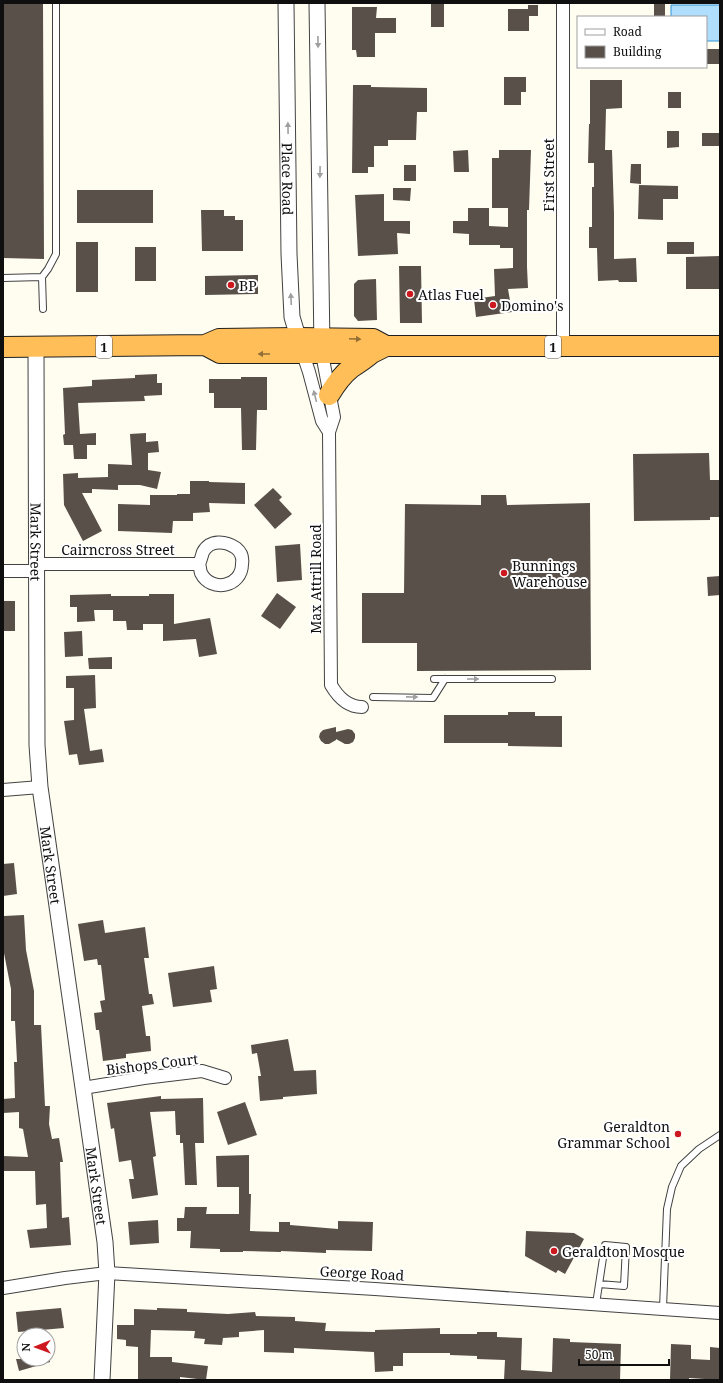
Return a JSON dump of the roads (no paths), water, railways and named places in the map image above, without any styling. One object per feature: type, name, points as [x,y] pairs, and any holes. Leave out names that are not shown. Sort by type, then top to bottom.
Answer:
[{"type":"highway","name":"1","points":[[3,347],[205,346],[219,339],[311,346],[373,339],[379,350],[720,346]]},
{"type":"highway","points":[[329,394],[338,381],[351,368],[379,350]]},
{"type":"street","name":"Place Road","points":[[286,3],[289,254],[292,317],[311,346]]},
{"type":"street","points":[[311,346],[319,212],[320,151],[317,3]]},
{"type":"street","name":"First Street","points":[[563,3],[563,347]]},
{"type":"street","name":"Max Attrill Road","points":[[311,346],[329,394],[334,417],[329,432],[331,685],[342,700],[350,705],[363,707]]},
{"type":"street","name":"Max Attrill Road","points":[[311,346],[310,372],[322,421],[329,432]]},
{"type":"street","name":"Mark Street","points":[[36,347],[37,745],[40,787],[105,1242],[106,1274],[102,1380]]},
{"type":"street","name":"Cairncross Street","points":[[3,571],[37,568],[199,564]]},
{"type":"street","points":[[3,790],[40,787]]},
{"type":"street","name":"Bishops Court","points":[[83,1088],[144,1078],[202,1071],[225,1078]]},
{"type":"street","name":"George Road","points":[[3,1288],[65,1278],[106,1274],[375,1289],[720,1313]]},
{"type":"lane","points":[[43,309],[42,277],[56,254],[56,3]]},
{"type":"lane","points":[[3,278],[42,277]]},
{"type":"lane","points":[[434,679],[552,679]]},
{"type":"lane","points":[[373,697],[433,698],[445,679]]},
{"type":"lane","points":[[663,1308],[667,1209],[672,1187],[681,1166],[699,1149],[720,1135]]},
{"type":"lane","points":[[596,1304],[599,1284],[605,1245],[626,1246],[624,1286],[599,1284]]},
{"type":"water","points":[[671,5],[720,5],[720,41],[707,41],[707,16],[671,16]]},
{"type":"place","name":"BP","points":[[231,285]]},
{"type":"place","name":"Atlas Fuel","points":[[410,294]]},
{"type":"place","name":"Domino's","points":[[493,305]]},
{"type":"place","name":"Bunnings Warehouse","points":[[504,573]]},
{"type":"place","name":"Geraldton Grammar School","points":[[678,1134]]},
{"type":"place","name":"Geraldton Mosque","points":[[554,1251]]}]
